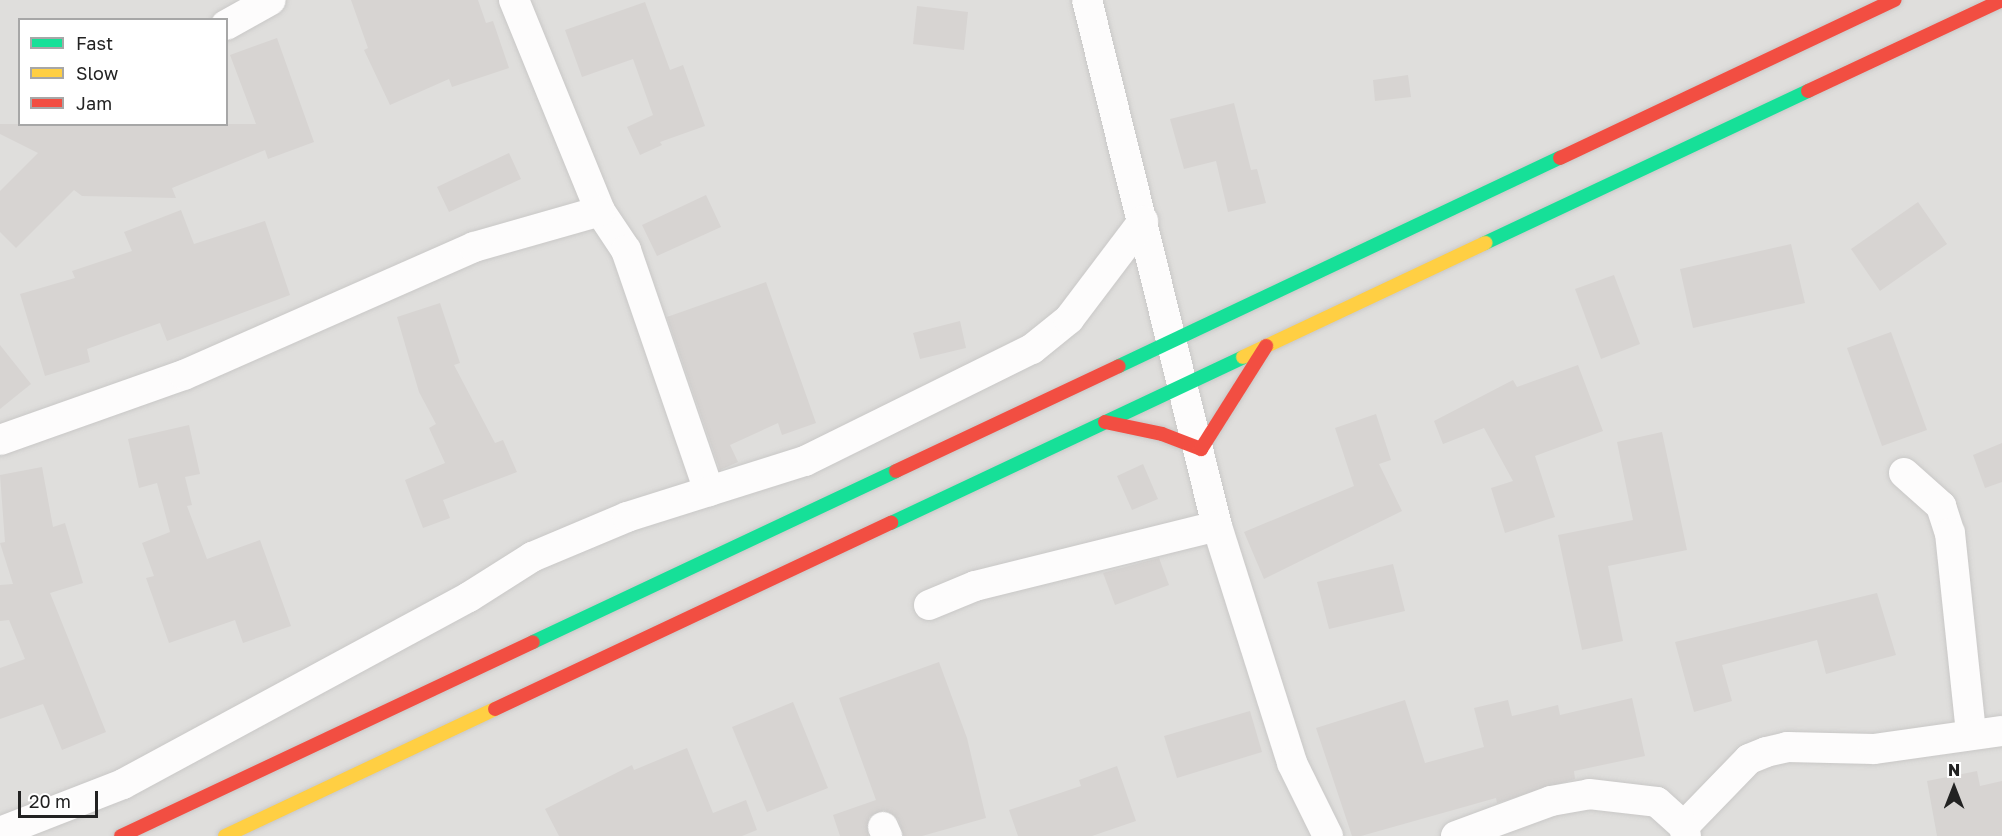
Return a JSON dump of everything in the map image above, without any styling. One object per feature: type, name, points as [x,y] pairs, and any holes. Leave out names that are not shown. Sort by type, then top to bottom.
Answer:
[{"type":"highway","points":[[121,836],[1895,0]]},
{"type":"highway","points":[[225,836],[2002,0]]},
{"type":"highway","points":[[1105,422],[1162,434],[1200,449],[1266,346]]},
{"type":"street","points":[[228,24],[271,0]]},
{"type":"street","points":[[514,0],[600,211],[626,250],[709,491]]},
{"type":"street","points":[[1087,0],[1200,449],[1217,526],[1292,763],[1328,836]]},
{"type":"street","points":[[0,440],[184,375],[474,246],[600,211]]},
{"type":"street","points":[[0,832],[123,784],[469,597],[532,557],[627,517],[805,461],[1032,349],[1069,319],[1143,221]]},
{"type":"street","points":[[1904,473],[1941,506],[1950,533],[1971,733]]},
{"type":"street","points":[[929,605],[975,586],[1217,526]]},
{"type":"street","points":[[1456,836],[1551,801],[1589,794],[1657,802],[1685,831],[1749,759],[1766,752],[1787,747],[1874,749],[1971,733],[2002,731]]},
{"type":"shaded area","points":[[0,0],[2002,0],[2002,836],[0,836]]},
{"type":"building","points":[[351,0],[478,0],[486,23],[493,21],[509,68],[452,87],[449,79],[390,105],[364,50],[368,48]]},
{"type":"building","points":[[645,2],[670,70],[683,65],[705,126],[660,142],[662,145],[640,155],[627,127],[653,115],[633,59],[582,77],[565,30]]},
{"type":"building","points":[[917,6],[968,12],[964,50],[913,44]]},
{"type":"building","points":[[277,38],[314,142],[268,159],[265,150],[172,188],[176,198],[82,196],[74,190],[16,248],[0,232],[0,191],[38,153],[0,134],[0,124],[18,124],[18,126],[228,126],[228,124],[256,124],[230,55]]},
{"type":"building","points":[[1408,75],[1411,97],[1375,101],[1373,80]]},
{"type":"building","points":[[1234,103],[1251,170],[1257,169],[1266,203],[1228,212],[1216,161],[1184,169],[1170,119]]},
{"type":"building","points":[[509,153],[521,179],[449,212],[437,187]]},
{"type":"building","points":[[706,195],[721,227],[657,256],[642,225]]},
{"type":"building","points":[[1918,202],[1947,244],[1880,291],[1851,249]]},
{"type":"building","points":[[181,210],[194,244],[265,221],[290,295],[167,341],[160,323],[87,349],[90,362],[45,376],[20,294],[75,278],[72,271],[132,251],[124,232]]},
{"type":"building","points":[[1791,244],[1805,303],[1693,328],[1680,269]]},
{"type":"building","points":[[1614,275],[1640,344],[1601,359],[1575,289]]},
{"type":"building","points":[[766,282],[816,423],[782,435],[778,423],[730,445],[738,462],[720,470],[667,317]]},
{"type":"building","points":[[440,303],[460,363],[454,365],[495,443],[503,440],[517,472],[443,500],[450,518],[423,528],[405,480],[445,463],[429,428],[436,424],[419,392],[397,317]]},
{"type":"building","points":[[960,321],[966,348],[920,359],[913,333]]},
{"type":"building","points":[[1891,332],[1927,430],[1882,446],[1847,348]]},
{"type":"building","points":[[0,345],[31,384],[0,409]]},
{"type":"building","points":[[1578,365],[1603,431],[1535,456],[1555,517],[1505,533],[1491,488],[1513,481],[1484,428],[1443,444],[1434,421],[1513,380],[1517,387]]},
{"type":"building","points":[[1376,414],[1391,460],[1379,464],[1402,511],[1264,579],[1244,532],[1354,486],[1335,428]]},
{"type":"building","points":[[189,425],[200,474],[185,477],[192,505],[187,506],[207,559],[260,540],[291,626],[243,643],[235,620],[169,643],[146,578],[154,576],[142,543],[170,532],[157,483],[139,488],[128,439]]},
{"type":"building","points":[[1662,432],[1687,550],[1608,566],[1623,641],[1582,650],[1558,535],[1633,520],[1617,442]]},
{"type":"building","points":[[2002,443],[2002,482],[1985,488],[1973,455]]},
{"type":"building","points":[[1143,464],[1158,499],[1132,510],[1117,476]]},
{"type":"building","points":[[42,467],[53,527],[65,523],[83,583],[50,593],[106,732],[62,750],[43,704],[0,719],[0,668],[25,659],[9,620],[0,621],[0,585],[13,584],[0,543],[5,542],[0,475]]},
{"type":"building","points":[[1159,558],[1169,585],[1115,605],[1103,573]]},
{"type":"building","points":[[1393,564],[1405,611],[1329,629],[1317,582]]},
{"type":"building","points":[[1877,593],[1896,655],[1826,674],[1817,640],[1722,665],[1732,701],[1694,712],[1675,642]]},
{"type":"building","points":[[939,662],[967,738],[986,818],[922,836],[904,836],[898,819],[884,810],[869,817],[868,836],[840,836],[833,815],[876,800],[839,698]]},
{"type":"building","points":[[1632,698],[1645,756],[1574,771],[1575,779],[1497,803],[1496,798],[1361,836],[1352,836],[1316,728],[1405,700],[1425,763],[1484,747],[1474,708],[1508,700],[1512,716],[1558,705],[1560,715]]},
{"type":"building","points":[[793,702],[828,788],[767,812],[732,727]]},
{"type":"building","points":[[1250,711],[1262,752],[1177,778],[1164,736]]},
{"type":"building","points":[[687,748],[713,813],[746,800],[757,830],[742,836],[559,836],[545,809],[632,765],[634,770]]},
{"type":"building","points":[[1117,766],[1136,821],[1092,836],[1018,836],[1009,810],[1081,786],[1079,780]]},
{"type":"building","points":[[1977,771],[1980,786],[2002,781],[2002,836],[1937,836],[1927,781]]},
{"type":"traffic: fast","points":[[1485,243],[1808,91]]},
{"type":"traffic: fast","points":[[1119,366],[1560,158]]},
{"type":"traffic: fast","points":[[891,523],[1243,357]]},
{"type":"traffic: fast","points":[[533,642],[896,471]]},
{"type":"traffic: slow","points":[[1243,357],[1485,243]]},
{"type":"traffic: slow","points":[[225,836],[495,709]]},
{"type":"traffic: jam","points":[[1560,158],[1895,0]]},
{"type":"traffic: jam","points":[[1808,91],[2002,0]]},
{"type":"traffic: jam","points":[[1105,422],[1162,434],[1201,449],[1266,346]]},
{"type":"traffic: jam","points":[[896,471],[1119,366]]},
{"type":"traffic: jam","points":[[495,709],[891,523]]},
{"type":"traffic: jam","points":[[121,836],[533,642]]}]
